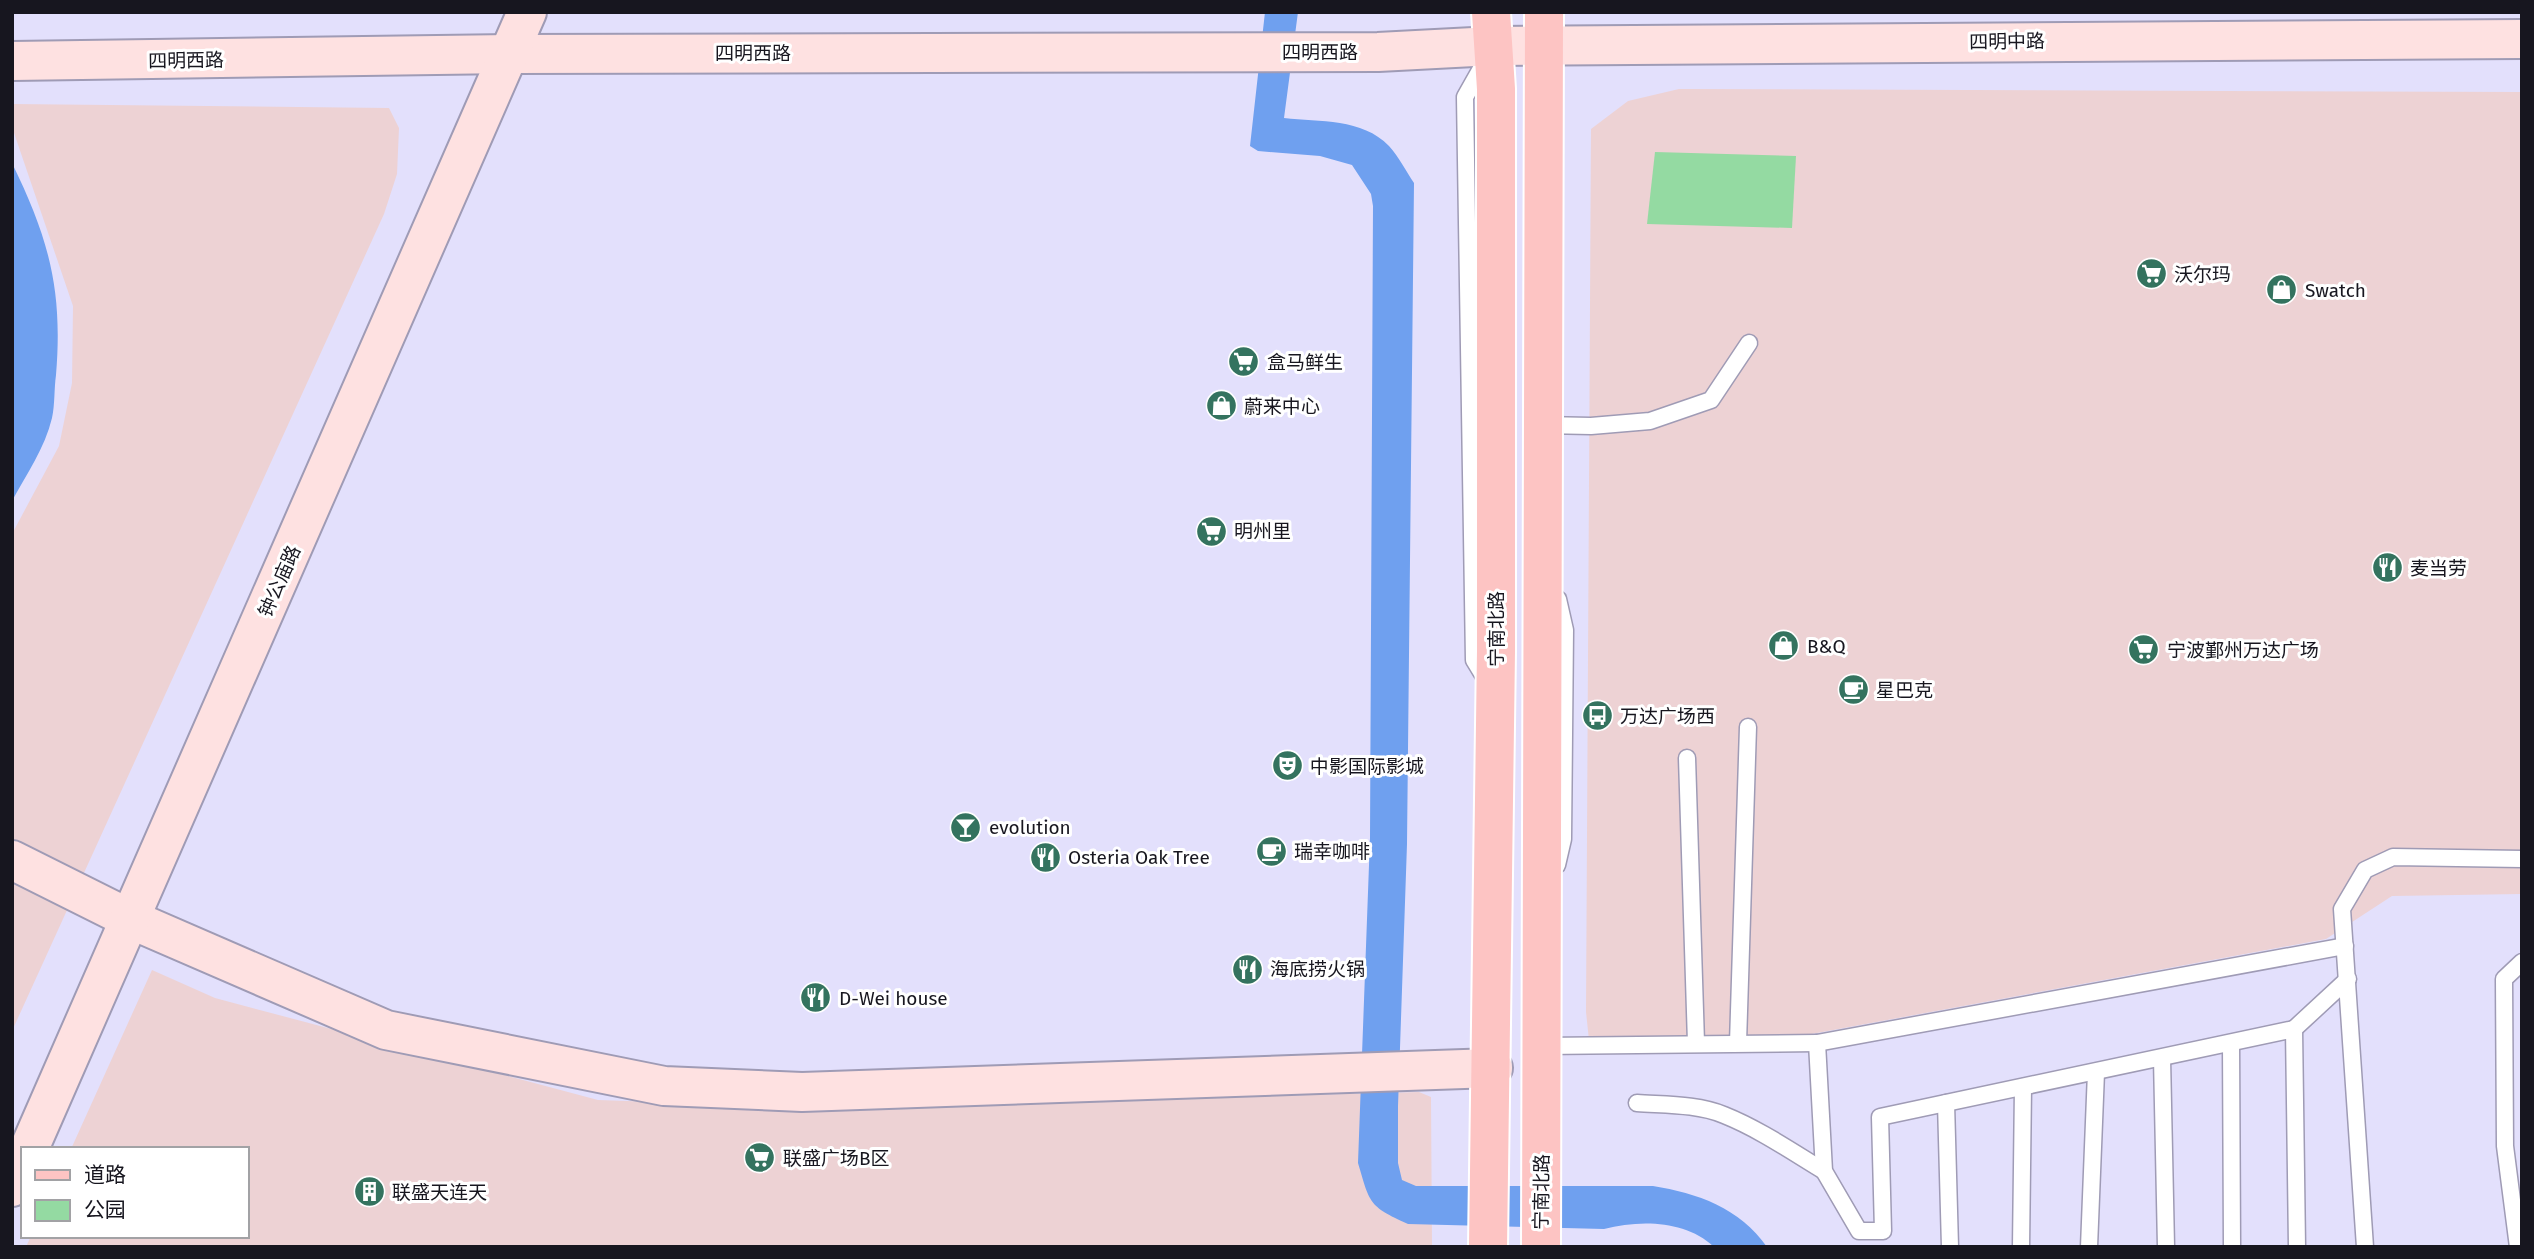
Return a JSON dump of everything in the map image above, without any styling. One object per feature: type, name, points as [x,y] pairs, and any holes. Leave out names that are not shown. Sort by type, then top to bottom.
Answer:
[{"type":"main road","name":"宁南北路","points":[[1488,1247],[1493,1068],[1496,695],[1496,89],[1492,29]]},
{"type":"main road","name":"宁南北路","points":[[1541,1247],[1544,29]]},
{"type":"street","name":"钟公庙路","points":[[30,1147],[527,12]]},
{"type":"street","name":"四明西路","points":[[12,61],[510,54],[1378,52],[1492,29]]},
{"type":"street","name":"四明中路","points":[[1492,29],[2522,39]]},
{"type":"street","points":[[12,860],[130,919],[386,1030],[664,1086],[829,1091],[1493,1068]]},
{"type":"street","points":[[12,1187],[21,1167]]},
{"type":"lane","points":[[1543,425],[1591,426],[1650,421],[1711,400],[1749,343]]},
{"type":"lane","points":[[1738,1043],[1748,727]]},
{"type":"lane","points":[[1687,758],[1696,1043]]},
{"type":"lane","points":[[2365,1247],[2342,909],[2365,870],[2393,857],[2522,859]]},
{"type":"lane","points":[[1543,1046],[1816,1043],[2345,946]]},
{"type":"lane","points":[[2518,1247],[2505,1146],[2504,979],[2522,962]]},
{"type":"lane","points":[[1816,1043],[1824,1171],[1859,1231],[1883,1239],[1880,1116],[2294,1030],[2348,979]]},
{"type":"lane","points":[[2294,1030],[2297,1247]]},
{"type":"lane","points":[[2231,1043],[2232,1247]]},
{"type":"lane","points":[[2162,1058],[2166,1247]]},
{"type":"lane","points":[[2089,1247],[2096,1072]]},
{"type":"lane","points":[[2021,1247],[2022,1087]]},
{"type":"lane","points":[[1946,1102],[1950,1247]]},
{"type":"lane","points":[[1637,1103],[1676,1105],[1722,1114],[1764,1135],[1824,1171]]},
{"type":"shaded area","name":"宁波鄞州万达广场","points":[[1679,89],[2522,92],[2522,894],[2392,896],[2326,939],[1779,1040],[1589,1040],[1586,1012],[1591,129],[1628,101]]},
{"type":"shaded area","points":[[12,104],[389,108],[399,128],[397,174],[384,214],[12,1031],[12,534],[59,446],[72,383],[73,306],[12,127]]},
{"type":"shaded area","points":[[152,970],[215,998],[598,1100],[832,1108],[1419,1092],[1431,1097],[1432,1247],[26,1247],[30,1238],[248,1238],[248,1147],[72,1147]]},
{"type":"green space","points":[[1655,152],[1796,156],[1792,228],[1647,224]]},
{"type":"water","points":[[1265,12],[1298,12],[1284,118],[1340,123],[1366,130],[1389,146],[1414,183],[1407,844],[1398,1106],[1398,1163],[1402,1180],[1416,1186],[1653,1186],[1701,1198],[1731,1212],[1756,1233],[1767,1247],[1714,1247],[1690,1232],[1662,1224],[1632,1224],[1604,1229],[1408,1224],[1372,1202],[1365,1187],[1358,1163],[1370,838],[1373,206],[1371,194],[1352,165],[1320,156],[1258,151],[1250,146]]},
{"type":"water","points":[[12,163],[44,241],[55,291],[58,345],[54,408],[49,429],[35,461],[12,501]]},
{"type":"place","name":"沃尔玛","points":[[2151,274]]},
{"type":"place","name":"Swatch","points":[[2282,290]]},
{"type":"place","name":"盒马鲜生","points":[[1244,362]]},
{"type":"place","name":"蔚来中心","points":[[1221,406]]},
{"type":"place","name":"明州里","points":[[1211,531]]},
{"type":"place","name":"麦当劳","points":[[2387,568]]},
{"type":"place","name":"B&Q","points":[[1784,646]]},
{"type":"place","name":"宁波鄞州万达广场","points":[[2144,650]]},
{"type":"place","name":"星巴克","points":[[1853,690]]},
{"type":"place","name":"万达广场西","points":[[1597,716]]},
{"type":"place","name":"中影国际影城","points":[[1287,766]]},
{"type":"place","name":"evolution","points":[[966,827]]},
{"type":"place","name":"瑞幸咖啡","points":[[1271,851]]},
{"type":"place","name":"Osteria Oak Tree","points":[[1045,857]]},
{"type":"place","name":"海底捞火锅","points":[[1247,969]]},
{"type":"place","name":"D-Wei house","points":[[816,998]]},
{"type":"place","name":"联盛广场B区","points":[[760,1158]]},
{"type":"place","name":"联盛天连天","points":[[369,1192]]}]
